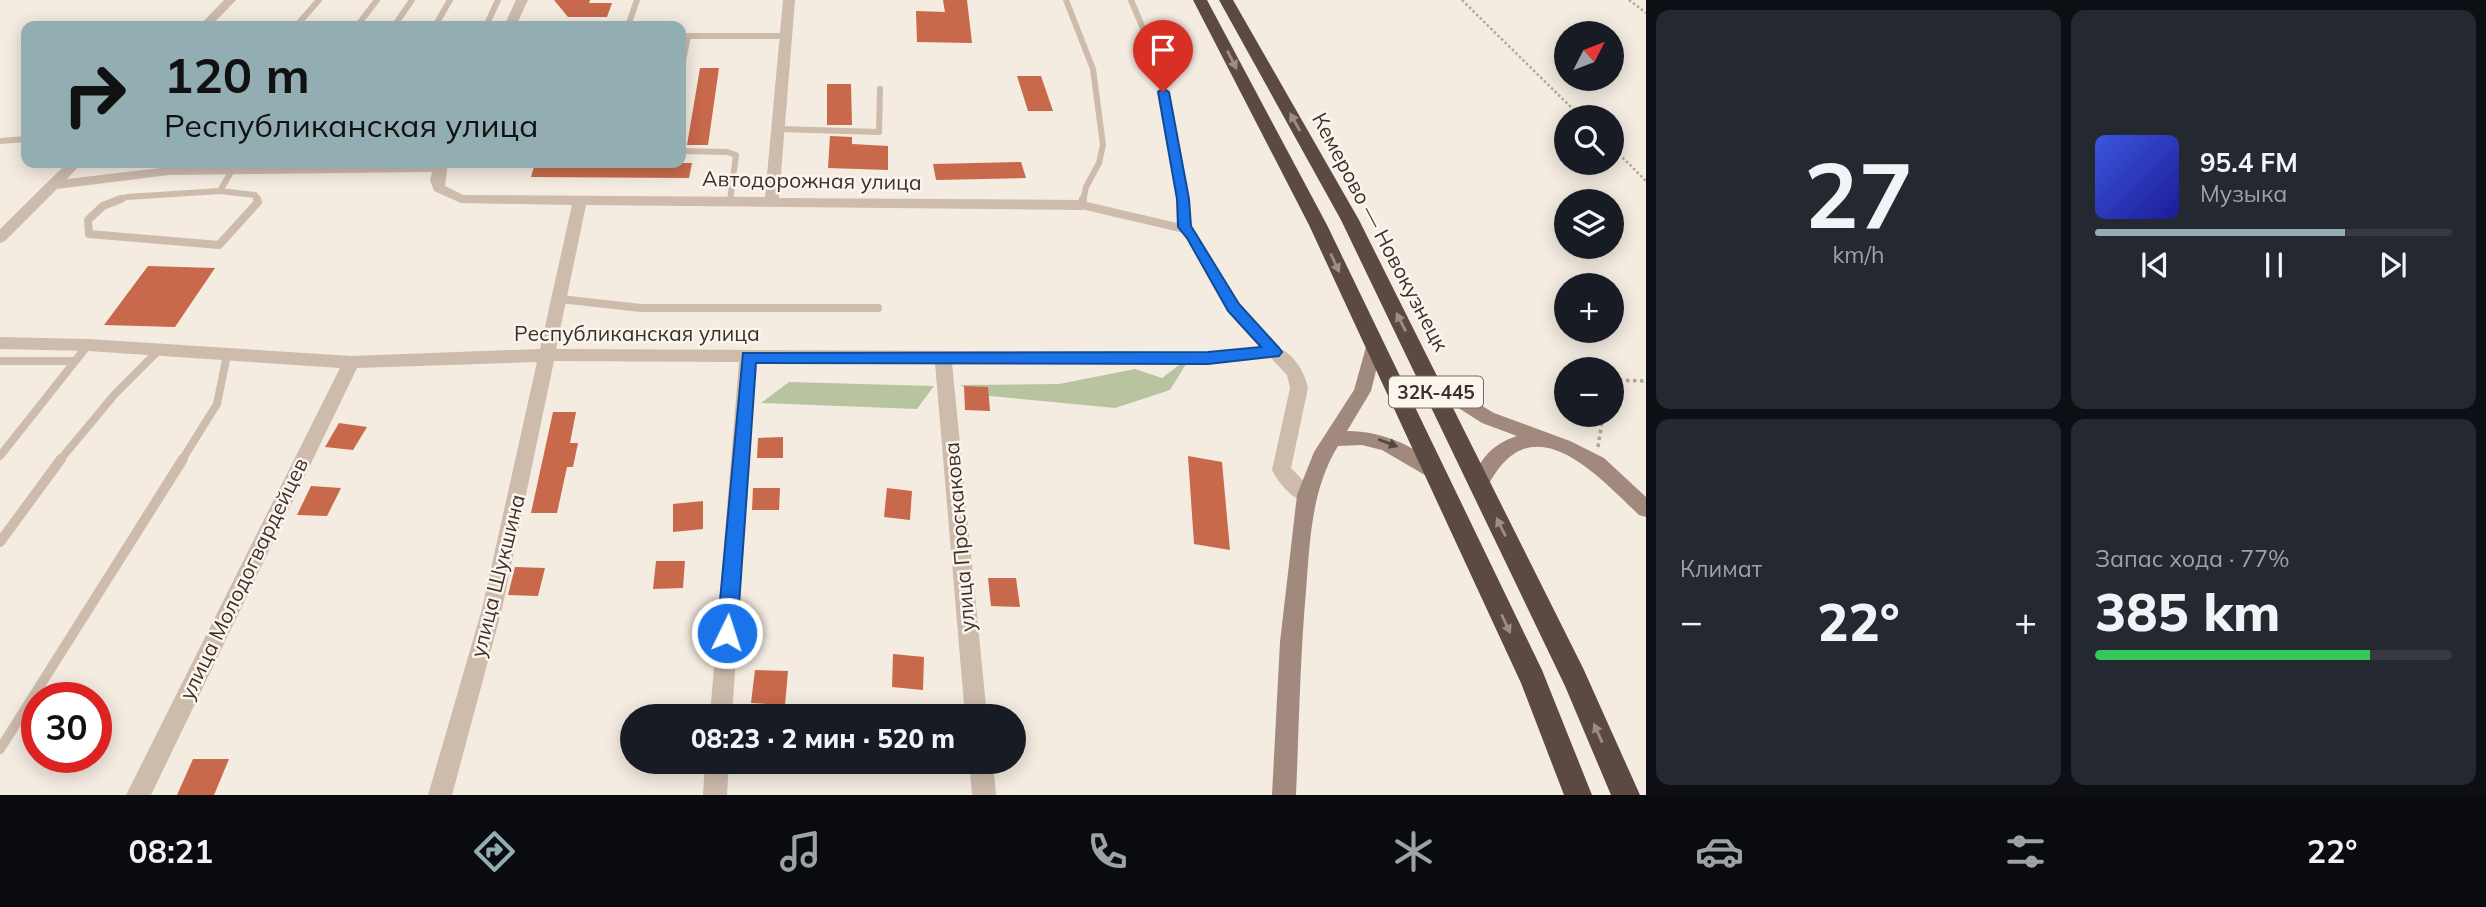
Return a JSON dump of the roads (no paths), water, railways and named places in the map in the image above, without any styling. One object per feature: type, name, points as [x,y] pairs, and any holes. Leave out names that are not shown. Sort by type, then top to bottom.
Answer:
[{"type":"highway","name":"32К-445","points":[[1200,0],[1318,225],[1533,679],[1578,795]]},
{"type":"highway","name":"Кемерово — Новокузнецк","points":[[1226,0],[1350,220],[1574,677],[1626,795]]},
{"type":"street","points":[[210,21],[230,0]]},
{"type":"street","points":[[512,21],[522,0]]},
{"type":"street","points":[[772,201],[789,0]]},
{"type":"street","points":[[0,238],[70,168]]},
{"type":"street","points":[[53,186],[169,172],[315,168]]},
{"type":"street","name":"Автодорожная улица","points":[[439,168],[437,180],[439,188],[461,199],[1082,205]]},
{"type":"street","name":"улица Шукшина","points":[[440,795],[492,609],[580,201]]},
{"type":"street","name":"Республиканская улица","points":[[0,343],[88,345],[351,362],[548,355],[1208,358],[1274,352]]},
{"type":"street","points":[[1284,795],[1290,642],[1307,495],[1321,457],[1362,391],[1374,347]]},
{"type":"street","points":[[1274,352],[1290,365],[1298,376],[1299,388],[1282,470],[1293,484],[1307,495]]},
{"type":"street","points":[[722,704],[748,357]]},
{"type":"street","name":"улица Проскакова","points":[[943,358],[975,704]]},
{"type":"street","name":"улица Молодогвардейцев","points":[[138,795],[351,362]]},
{"type":"street","points":[[1430,381],[1488,418],[1545,439],[1597,463],[1646,509]]},
{"type":"street","points":[[1333,439],[1353,436],[1392,444],[1435,472]]},
{"type":"street","points":[[1480,482],[1491,458],[1500,450],[1524,440],[1545,439]]},
{"type":"street","points":[[715,795],[716,774]]},
{"type":"street","points":[[982,774],[984,795]]},
{"type":"lane","points":[[300,21],[319,0]]},
{"type":"lane","points":[[361,21],[377,0]]},
{"type":"lane","points":[[397,21],[412,0]]},
{"type":"lane","points":[[438,21],[450,0]]},
{"type":"lane","points":[[488,21],[498,0]]},
{"type":"lane","points":[[630,21],[637,0]]},
{"type":"lane","points":[[1066,0],[1094,69],[1103,145],[1099,163],[1086,187],[1082,205],[1184,227],[1193,236],[1233,307],[1274,352]]},
{"type":"lane","points":[[1131,0],[1161,71],[1169,133],[1183,199],[1184,227]]},
{"type":"lane","points":[[686,36],[786,36]]},
{"type":"lane","points":[[780,129],[878,132],[880,89]]},
{"type":"lane","points":[[0,150],[4,140]]},
{"type":"lane","points":[[686,151],[727,152],[736,156],[730,201]]},
{"type":"lane","points":[[220,191],[232,170]]},
{"type":"lane","points":[[220,191],[255,195],[258,202],[219,245],[89,234],[88,220],[103,206],[127,197],[220,191]]},
{"type":"lane","points":[[560,299],[641,308],[878,308]]},
{"type":"lane","points":[[0,456],[88,345]]},
{"type":"lane","points":[[0,542],[45,480],[129,376],[159,350]]},
{"type":"lane","points":[[0,750],[218,404],[227,355]]},
{"type":"lane","points":[[0,361],[74,361]]}]
